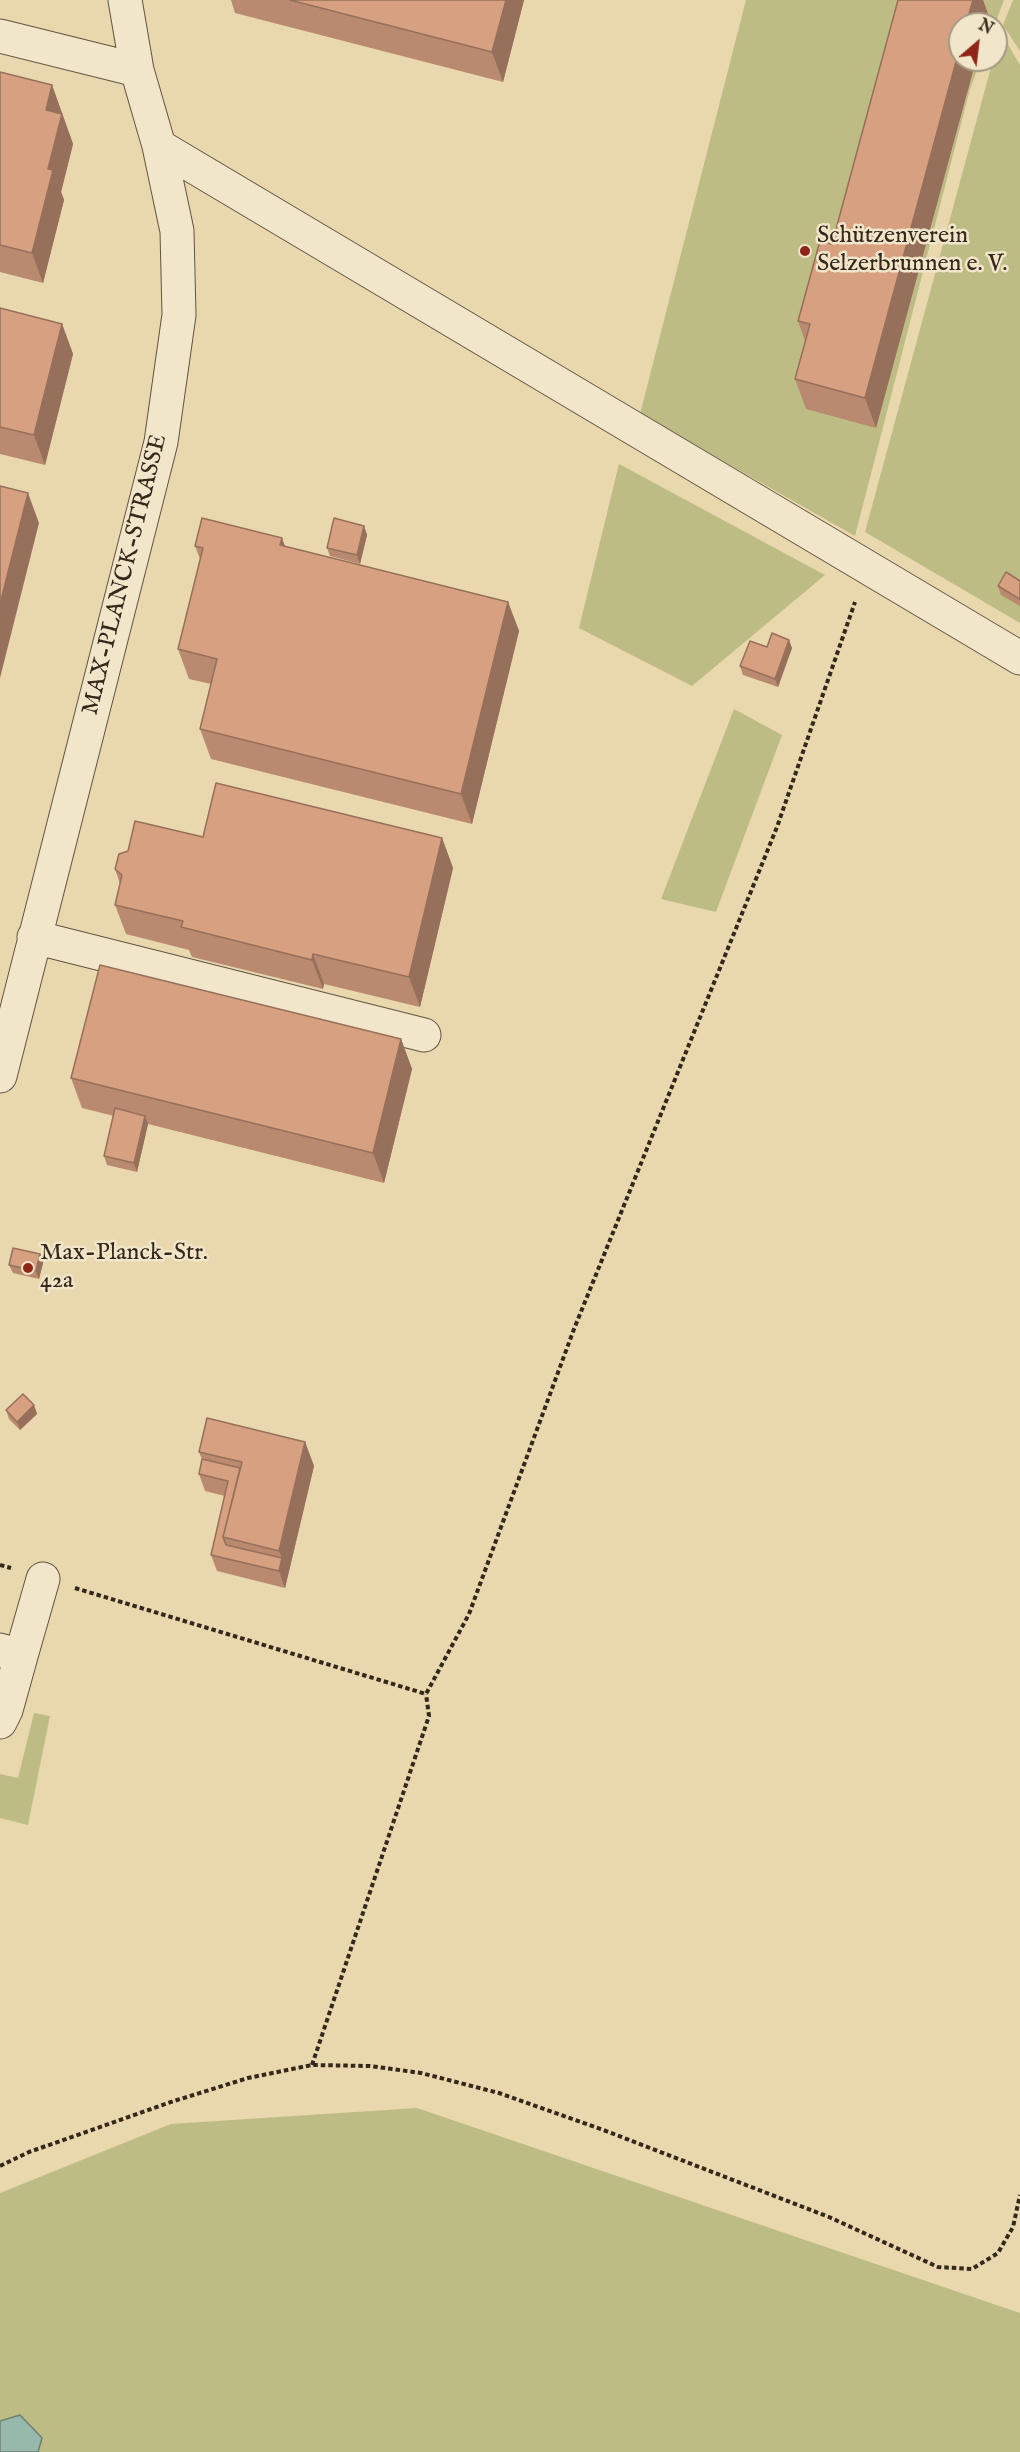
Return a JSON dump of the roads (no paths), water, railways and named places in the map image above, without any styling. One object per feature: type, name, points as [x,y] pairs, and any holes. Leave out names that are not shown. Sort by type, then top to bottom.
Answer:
[{"type":"street","name":"MAX-PLANCK-STRASSE","points":[[0,1076],[161,442],[179,315],[178,258],[173,209],[159,146],[137,70],[125,0]]},
{"type":"street","points":[[0,36],[137,70]]},
{"type":"street","points":[[159,146],[1020,658]]},
{"type":"street","points":[[34,937],[424,1035]]},
{"type":"street","points":[[0,1722],[6,1710],[10,1653],[43,1579]]},
{"type":"place","name":"Schützenverein Selzerbrunnen e. V.","points":[[805,251]]},
{"type":"place","name":"Max-Planck-Str. 42a","points":[[28,1268]]}]
